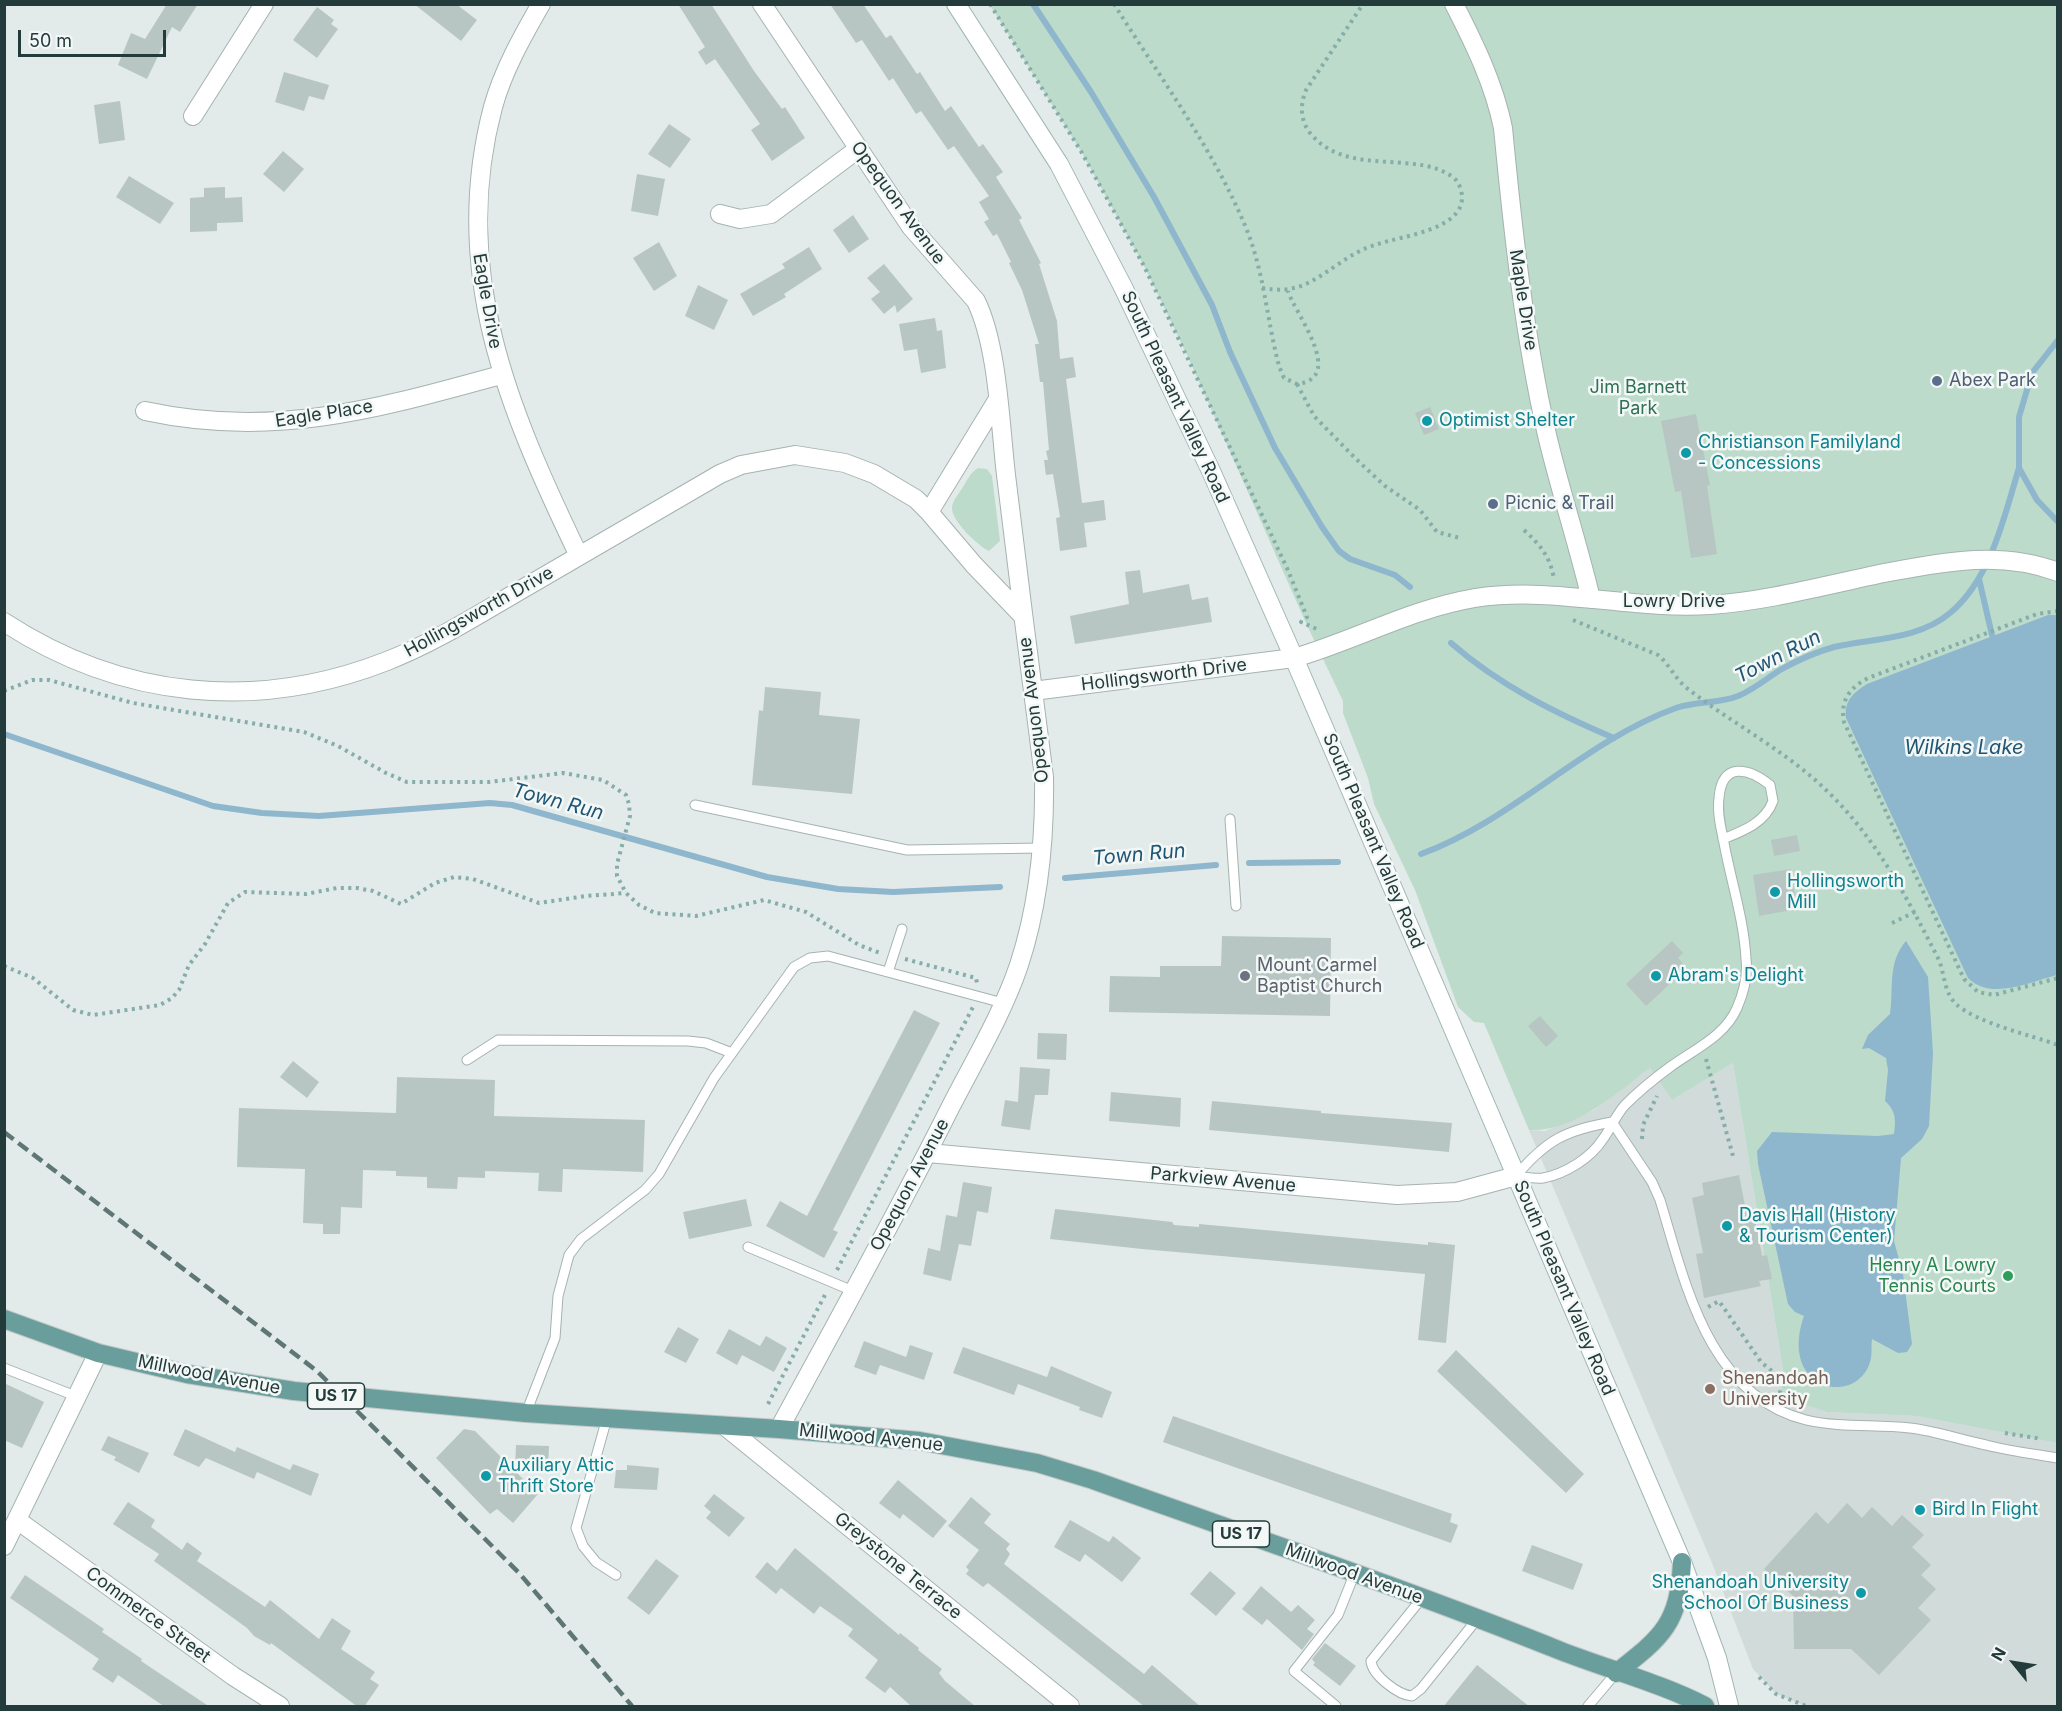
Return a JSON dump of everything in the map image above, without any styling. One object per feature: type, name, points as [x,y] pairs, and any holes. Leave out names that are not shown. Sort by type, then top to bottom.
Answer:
[{"type":"main road","name":"Millwood Avenue","points":[[4,1319],[98,1353],[187,1374],[294,1391],[526,1413],[779,1429],[920,1441],[1037,1463],[1093,1480],[1478,1618],[1616,1673],[1687,1697],[1704,1707]]},
{"type":"main road","points":[[1616,1673],[1660,1636],[1672,1618],[1681,1591],[1682,1562]]},
{"type":"street","points":[[192,116],[264,4]]},
{"type":"street","name":"Opequon Avenue","points":[[762,4],[911,227],[976,301],[986,328],[998,399],[1022,615],[1044,777],[1043,848],[1034,912],[1019,965],[1003,1004],[928,1153],[779,1429]]},
{"type":"street","name":"South Pleasant Valley Road","points":[[956,4],[1053,154],[1095,231],[1182,409],[1294,658],[1682,1562],[1717,1658],[1730,1707]]},
{"type":"street","name":"Maple Drive","points":[[1454,4],[1481,58],[1498,105],[1503,128],[1518,276],[1530,345],[1550,445],[1591,599]]},
{"type":"street","name":"Eagle Drive","points":[[540,5],[517,47],[493,106],[478,194],[477,244],[489,331],[501,375],[542,478],[579,556]]},
{"type":"street","points":[[720,214],[740,219],[771,214],[858,149]]},
{"type":"street","name":"Eagle Place","points":[[145,411],[189,420],[239,424],[288,422],[333,416],[411,399],[501,375]]},
{"type":"street","points":[[929,512],[998,399]]},
{"type":"street","name":"Hollingsworth Drive","points":[[4,622],[62,654],[106,671],[154,684],[231,693],[276,691],[346,676],[388,660],[446,633],[720,474],[764,460],[795,455],[845,462],[874,474],[916,499],[1022,615]]},
{"type":"street","name":"Lowry Drive","points":[[1294,658],[1328,648],[1378,625],[1439,605],[1499,596],[1591,599],[1642,605],[1719,604],[1767,597],[1968,558],[2022,562],[2058,572]]},
{"type":"street","name":"Hollingsworth Drive","points":[[1033,691],[1294,658]]},
{"type":"street","name":"Parkview Avenue","points":[[928,1153],[1397,1195],[1458,1192],[1516,1176]]},
{"type":"street","points":[[4,1546],[98,1353]]},
{"type":"street","name":"Greystone Terrace","points":[[726,1427],[1070,1707]]},
{"type":"street","name":"Commerce Street","points":[[17,1520],[232,1676],[280,1707]]},
{"type":"lane","points":[[1516,1176],[1548,1177],[1588,1157],[1604,1139],[1612,1122],[1625,1106],[1650,1083],[1718,1035],[1730,1020],[1738,1006],[1746,978],[1744,937],[1723,839],[1719,816],[1720,789],[1726,777],[1737,771],[1748,770],[1770,785],[1773,801],[1760,820],[1746,830],[1723,839]]},
{"type":"lane","points":[[695,805],[907,850],[1043,848]]},
{"type":"lane","points":[[1230,819],[1236,906]]},
{"type":"lane","points":[[888,972],[891,956],[902,929]]},
{"type":"lane","points":[[526,1413],[555,1338],[558,1296],[570,1255],[581,1239],[645,1190],[659,1174],[732,1053],[794,967],[810,958],[828,956],[1003,1004]]},
{"type":"lane","points":[[467,1060],[498,1040],[688,1041],[706,1043],[732,1053]]},
{"type":"lane","points":[[1516,1176],[1537,1151],[1549,1143],[1590,1126],[1612,1122]]},
{"type":"lane","points":[[1612,1122],[1647,1174],[1660,1200],[1697,1317],[1728,1366],[1760,1398],[1787,1413],[1823,1423],[1916,1429],[2058,1458]]},
{"type":"lane","points":[[748,1247],[853,1291]]},
{"type":"lane","points":[[4,1368],[78,1397]]},
{"type":"lane","points":[[607,1418],[576,1528],[583,1546],[596,1562],[616,1575]]},
{"type":"lane","points":[[1336,1707],[1294,1671],[1338,1615],[1354,1575]]},
{"type":"lane","points":[[1422,1598],[1371,1661],[1372,1669],[1404,1695],[1412,1696],[1421,1689],[1478,1618]]},
{"type":"lane","points":[[1588,1707],[1616,1673]]},
{"type":"path","points":[[990,4],[1082,153],[1144,266],[1287,568],[1307,617],[1301,622],[1319,630]]},
{"type":"path","points":[[1114,4],[1232,198],[1247,230],[1279,366],[1284,378],[1297,384],[1314,416],[1385,486],[1420,510],[1437,532],[1460,538]]},
{"type":"path","points":[[1262,288],[1288,291],[1313,281],[1362,250],[1425,233],[1456,213],[1462,199],[1457,181],[1448,174],[1420,166],[1368,161],[1338,153],[1318,142],[1306,127],[1301,101],[1306,90],[1363,4]]},
{"type":"path","points":[[1288,291],[1314,339],[1318,354],[1317,365],[1310,380],[1297,384]]},
{"type":"path","points":[[1524,530],[1551,561],[1554,579]]},
{"type":"path","points":[[2058,611],[2037,614],[1857,684],[1844,699],[1841,709],[1844,722],[1964,979],[1978,992],[1994,995],[2058,978]]},
{"type":"path","points":[[1573,620],[1658,655],[1686,687],[1794,762],[1838,801],[1907,895],[1941,964],[1947,989],[1956,1003],[2000,1025],[2058,1045]]},
{"type":"path","points":[[4,691],[32,680],[49,680],[133,703],[304,732],[338,746],[407,782],[489,782],[563,773],[603,780],[626,795],[630,816],[616,864],[620,884],[639,905],[655,913],[696,916],[764,900],[806,912],[859,945],[891,956],[976,978],[978,997],[768,1404]]},
{"type":"path","points":[[4,966],[33,978],[73,1010],[93,1015],[160,1005],[172,998],[179,990],[189,965],[205,944],[228,903],[245,892],[306,894],[337,888],[357,888],[373,891],[401,904],[435,883],[453,877],[473,879],[539,903],[626,893]]},
{"type":"path","points":[[1892,923],[1915,912]]},
{"type":"path","points":[[1702,1045],[1733,1156]]},
{"type":"path","points":[[1642,1144],[1643,1125],[1659,1092]]},
{"type":"path","points":[[1702,1310],[1719,1301],[1761,1362],[1785,1382],[1778,1396],[1787,1400]]},
{"type":"path","points":[[2001,1432],[2046,1440]]},
{"type":"path","points":[[1759,1677],[1776,1694],[1806,1707]]},
{"type":"shaded area","name":"Shenandoah University","points":[[1733,1063],[1785,1382],[1778,1396],[1827,1412],[1917,1416],[2057,1443],[2057,1706],[1806,1706],[1776,1694],[1753,1669],[1712,1563],[1529,1130],[1545,1131],[1594,1110],[1650,1068],[1672,1100]]},
{"type":"green space","name":"Jim Barnett Park","points":[[990,5],[2057,5],[2057,1443],[1917,1416],[1827,1412],[1777,1396],[1785,1382],[1733,1063],[1672,1100],[1650,1068],[1594,1110],[1562,1125],[1529,1130],[1484,1023],[1474,1022],[1458,1007],[1415,890],[1374,804],[1368,778],[1343,713],[1343,701],[1188,357],[1144,266],[1082,153]]},
{"type":"green space","points":[[978,468],[987,469],[992,476],[1000,541],[989,551],[966,532],[956,519],[952,508],[969,476]]},
{"type":"water","name":"Wilkins Lake","points":[[2048,615],[2058,615],[2057,975],[2011,988],[1988,988],[1977,985],[1968,978],[1846,718],[1846,707],[1854,694],[1867,684]]},
{"type":"water","points":[[1906,941],[1928,977],[1933,1053],[1929,1126],[1922,1139],[1901,1158],[1894,1241],[1903,1274],[1912,1344],[1907,1352],[1898,1353],[1872,1339],[1871,1358],[1864,1374],[1853,1383],[1838,1387],[1824,1385],[1811,1376],[1802,1362],[1799,1342],[1804,1316],[1795,1312],[1788,1304],[1757,1151],[1772,1132],[1878,1136],[1894,1134],[1894,1116],[1885,1101],[1888,1070],[1886,1058],[1869,1048],[1862,1049],[1868,1035],[1890,1014],[1892,976],[1896,958]]},
{"type":"building","points":[[167,4],[198,4],[180,32],[172,27],[147,79],[118,65],[131,33],[145,39]]},
{"type":"building","points":[[414,4],[456,4],[477,20],[461,41]]},
{"type":"building","points":[[678,4],[711,4],[754,71],[782,109],[785,107],[805,138],[772,161],[751,130],[760,124],[715,59],[706,65],[698,52],[705,47]]},
{"type":"building","points":[[830,4],[863,4],[886,38],[891,35],[917,74],[920,72],[945,111],[951,106],[979,147],[983,144],[1003,172],[996,177],[1022,218],[1019,220],[1041,263],[1039,264],[1057,321],[1060,359],[1073,357],[1076,377],[1066,379],[1082,503],[1104,500],[1106,520],[1084,523],[1087,547],[1060,551],[1056,518],[1060,517],[1053,474],[1046,475],[1044,460],[1048,460],[1046,451],[1049,450],[1043,382],[1040,382],[1035,344],[1039,344],[1022,290],[1009,263],[1011,262],[997,234],[993,236],[984,222],[989,219],[979,202],[989,196],[954,146],[948,150],[921,111],[916,114],[893,78],[889,81],[862,40],[856,43]]},
{"type":"building","points":[[317,7],[334,20],[331,24],[338,29],[317,58],[293,40]]},
{"type":"building","points":[[284,72],[329,85],[324,100],[309,96],[304,111],[275,102]]},
{"type":"building","points":[[120,101],[125,140],[99,144],[94,105]]},
{"type":"building","points":[[669,124],[691,139],[670,168],[648,154]]},
{"type":"building","points":[[283,151],[304,169],[284,192],[263,174]]},
{"type":"building","points":[[637,174],[665,179],[658,216],[631,211]]},
{"type":"building","points":[[129,176],[174,203],[160,224],[116,197]]},
{"type":"building","points":[[225,187],[225,198],[242,197],[243,222],[217,223],[217,231],[190,232],[190,198],[204,197],[204,188]]},
{"type":"building","points":[[853,215],[869,239],[849,253],[833,230]]},
{"type":"building","points":[[659,242],[677,276],[654,291],[633,258]]},
{"type":"building","points":[[809,247],[822,269],[784,294],[786,297],[753,316],[740,294],[785,268],[782,264]]},
{"type":"building","points":[[884,264],[913,299],[897,313],[895,305],[884,314],[871,299],[880,292],[867,278]]},
{"type":"building","points":[[698,285],[728,300],[714,330],[685,316]]},
{"type":"building","points":[[935,318],[937,331],[942,330],[946,368],[921,373],[917,349],[904,351],[899,324]]},
{"type":"building","name":"Optimist Shelter","points":[[1430,407],[1439,429],[1424,435],[1415,413]]},
{"type":"building","points":[[1696,414],[1710,485],[1707,486],[1717,554],[1691,558],[1681,491],[1675,492],[1661,421]]},
{"type":"building","points":[[1140,570],[1143,593],[1189,584],[1192,600],[1208,597],[1212,622],[1075,644],[1070,616],[1129,604],[1125,572]]},
{"type":"building","points":[[765,687],[821,692],[819,715],[860,719],[852,794],[752,785],[759,710],[763,711]]},
{"type":"building","points":[[1797,835],[1800,851],[1774,856],[1771,840]]},
{"type":"building","name":"Hollingsworth Mill","points":[[1791,869],[1797,909],[1759,916],[1753,875]]},
{"type":"building","name":"Mount Carmel Baptist Church","points":[[1222,936],[1331,938],[1330,1016],[1109,1012],[1110,976],[1160,977],[1160,966],[1221,966]]},
{"type":"building","name":"Abram's Delight","points":[[1672,941],[1683,953],[1678,958],[1687,968],[1646,1006],[1626,984]]},
{"type":"building","points":[[914,1010],[940,1023],[833,1230],[838,1232],[824,1258],[766,1226],[780,1201],[807,1216]]},
{"type":"building","points":[[1540,1016],[1558,1036],[1546,1047],[1528,1026]]},
{"type":"building","points":[[1038,1033],[1067,1034],[1066,1060],[1037,1059]]},
{"type":"building","points":[[293,1061],[319,1082],[307,1098],[280,1077]]},
{"type":"building","points":[[1020,1067],[1050,1069],[1048,1095],[1035,1095],[1030,1130],[1001,1126],[1005,1100],[1018,1102]]},
{"type":"building","points":[[397,1077],[495,1080],[494,1116],[645,1120],[643,1172],[563,1169],[562,1192],[538,1191],[539,1173],[485,1171],[485,1178],[458,1177],[457,1189],[427,1188],[427,1177],[396,1176],[396,1171],[363,1170],[362,1208],[341,1207],[340,1234],[323,1234],[323,1224],[303,1223],[305,1169],[237,1167],[239,1108],[396,1113]]},
{"type":"building","points":[[1111,1092],[1181,1098],[1180,1127],[1109,1121]]},
{"type":"building","points":[[1212,1101],[1321,1111],[1321,1113],[1452,1123],[1449,1152],[1209,1130]]},
{"type":"building","name":"Davis Hall (History & Tourism Center)","points":[[1739,1175],[1747,1216],[1754,1214],[1762,1256],[1767,1255],[1772,1279],[1759,1281],[1761,1286],[1704,1298],[1696,1254],[1703,1253],[1692,1198],[1704,1195],[1702,1183]]},
{"type":"building","points":[[963,1182],[992,1187],[988,1213],[977,1211],[971,1246],[959,1244],[951,1281],[923,1274],[928,1248],[940,1251],[946,1215],[957,1217]]},
{"type":"building","points":[[746,1199],[752,1226],[689,1239],[683,1212]]},
{"type":"building","points":[[1055,1209],[1172,1222],[1174,1225],[1199,1227],[1199,1224],[1428,1245],[1428,1242],[1455,1245],[1446,1343],[1418,1340],[1425,1274],[1050,1239]]},
{"type":"building","points":[[678,1327],[699,1339],[686,1363],[664,1352]]},
{"type":"building","points":[[729,1329],[760,1346],[766,1336],[787,1348],[774,1372],[742,1355],[737,1365],[716,1353]]},
{"type":"building","points":[[864,1341],[906,1357],[910,1345],[933,1353],[924,1380],[880,1365],[876,1375],[854,1367]]},
{"type":"building","points":[[963,1347],[1047,1377],[1051,1366],[1112,1392],[1102,1418],[1079,1410],[1080,1407],[1018,1384],[1014,1395],[953,1373]]},
{"type":"building","points":[[1456,1350],[1584,1474],[1566,1493],[1437,1371]]},
{"type":"building","points":[[4,1383],[44,1402],[22,1448],[4,1440]]},
{"type":"building","points":[[1173,1416],[1452,1514],[1450,1522],[1458,1525],[1451,1543],[1163,1442]]},
{"type":"building","points":[[185,1429],[235,1452],[237,1447],[290,1470],[293,1464],[319,1474],[311,1496],[257,1472],[254,1479],[206,1458],[199,1467],[173,1455]]},
{"type":"building","name":"Auxiliary Attic Thrift Store","points":[[464,1429],[475,1431],[538,1494],[513,1523],[497,1509],[490,1514],[436,1458]]},
{"type":"building","points":[[108,1436],[149,1453],[139,1473],[114,1460],[116,1457],[101,1450]]},
{"type":"building","points":[[516,1445],[549,1446],[548,1471],[515,1470]]},
{"type":"building","points":[[627,1465],[659,1468],[657,1490],[614,1488],[616,1470],[627,1470]]},
{"type":"building","points":[[898,1480],[947,1521],[933,1538],[903,1514],[900,1519],[879,1503]]},
{"type":"building","points":[[714,1494],[745,1518],[729,1537],[706,1518],[711,1512],[704,1506]]},
{"type":"building","points":[[971,1497],[991,1514],[984,1523],[1010,1544],[1006,1549],[1010,1554],[1004,1564],[1144,1674],[1152,1665],[1201,1707],[1145,1707],[988,1583],[983,1587],[966,1574],[969,1570],[966,1567],[979,1550],[948,1526]]},
{"type":"building","points":[[128,1502],[155,1520],[151,1527],[182,1550],[187,1542],[202,1553],[197,1561],[265,1607],[270,1600],[319,1639],[332,1618],[351,1631],[341,1649],[375,1672],[370,1679],[379,1685],[364,1707],[358,1707],[271,1643],[270,1645],[254,1636],[247,1628],[154,1561],[159,1554],[113,1524]]},
{"type":"building","name":"Shenandoah University School Of Business","points":[[1847,1503],[1862,1518],[1872,1507],[1892,1526],[1902,1515],[1924,1535],[1912,1547],[1931,1565],[1921,1575],[1936,1589],[1918,1608],[1931,1620],[1879,1675],[1851,1649],[1794,1649],[1793,1596],[1764,1569],[1816,1512],[1828,1524]]},
{"type":"building","points":[[1070,1520],[1109,1542],[1113,1536],[1141,1558],[1122,1582],[1085,1554],[1080,1562],[1054,1547]]},
{"type":"building","points":[[1532,1545],[1583,1564],[1573,1590],[1522,1571]]},
{"type":"building","points":[[795,1548],[899,1635],[900,1633],[919,1648],[918,1650],[942,1669],[939,1673],[945,1681],[976,1707],[912,1707],[890,1687],[885,1693],[865,1678],[878,1660],[848,1636],[853,1629],[820,1606],[814,1614],[781,1588],[776,1594],[755,1577],[767,1562],[777,1571]]},
{"type":"building","points":[[656,1559],[679,1576],[649,1615],[627,1598]]},
{"type":"building","points":[[1210,1571],[1236,1593],[1216,1616],[1190,1594]]},
{"type":"building","points":[[25,1575],[104,1629],[102,1632],[142,1659],[141,1661],[210,1707],[165,1707],[118,1675],[113,1683],[92,1669],[99,1659],[10,1598]]},
{"type":"building","points":[[1261,1586],[1291,1612],[1298,1605],[1315,1620],[1307,1629],[1314,1634],[1302,1650],[1267,1619],[1262,1625],[1242,1609]]},
{"type":"building","points":[[1325,1643],[1356,1666],[1340,1686],[1313,1665],[1315,1663],[1312,1659]]},
{"type":"building","points":[[1477,1665],[1530,1707],[1443,1707]]},
{"type":"waterway","points":[[1033,4],[1091,92],[1154,197],[1212,305],[1230,352],[1275,448],[1322,527],[1339,551],[1350,559],[1395,575],[1410,587]]},
{"type":"waterway","points":[[2058,340],[2032,373],[2019,417],[2019,468],[2037,500],[2058,522]]},
{"type":"waterway","name":"Town Run","points":[[1421,854],[1487,822],[1610,740],[1642,723],[1683,706],[1738,696],[1780,670],[1827,649],[1895,637],[1937,622],[1964,599],[1986,565],[2019,468]]},
{"type":"waterway","points":[[1979,579],[1992,635]]},
{"type":"waterway","points":[[1451,643],[1488,672],[1528,697],[1614,738]]},
{"type":"waterway","name":"Town Run","points":[[4,734],[213,806],[262,813],[319,816],[490,803],[512,805],[767,877],[838,889],[893,892],[1000,887]]},
{"type":"waterway","name":"Town Run","points":[[1249,863],[1338,862]]},
{"type":"waterway","name":"Town Run","points":[[1065,878],[1216,865]]},
{"type":"railway","points":[[4,1132],[317,1371],[520,1574],[632,1706]]},
{"type":"place","name":"Abex Park","points":[[1937,381]]},
{"type":"place","name":"Optimist Shelter","points":[[1427,421]]},
{"type":"place","name":"Christianson Familyland - Concessions","points":[[1686,453]]},
{"type":"place","name":"Picnic & Trail","points":[[1493,504]]},
{"type":"place","name":"Hollingsworth Mill","points":[[1775,892]]},
{"type":"place","name":"Mount Carmel Baptist Church","points":[[1245,976]]},
{"type":"place","name":"Abram's Delight","points":[[1656,976]]},
{"type":"place","name":"Davis Hall (History & Tourism Center)","points":[[1727,1226]]},
{"type":"place","name":"Henry A Lowry Tennis Courts","points":[[2008,1276]]},
{"type":"place","name":"Shenandoah University","points":[[1710,1389]]},
{"type":"place","name":"Auxiliary Attic Thrift Store","points":[[486,1476]]},
{"type":"place","name":"Bird In Flight","points":[[1920,1510]]},
{"type":"place","name":"Shenandoah University School Of Business","points":[[1861,1593]]}]
